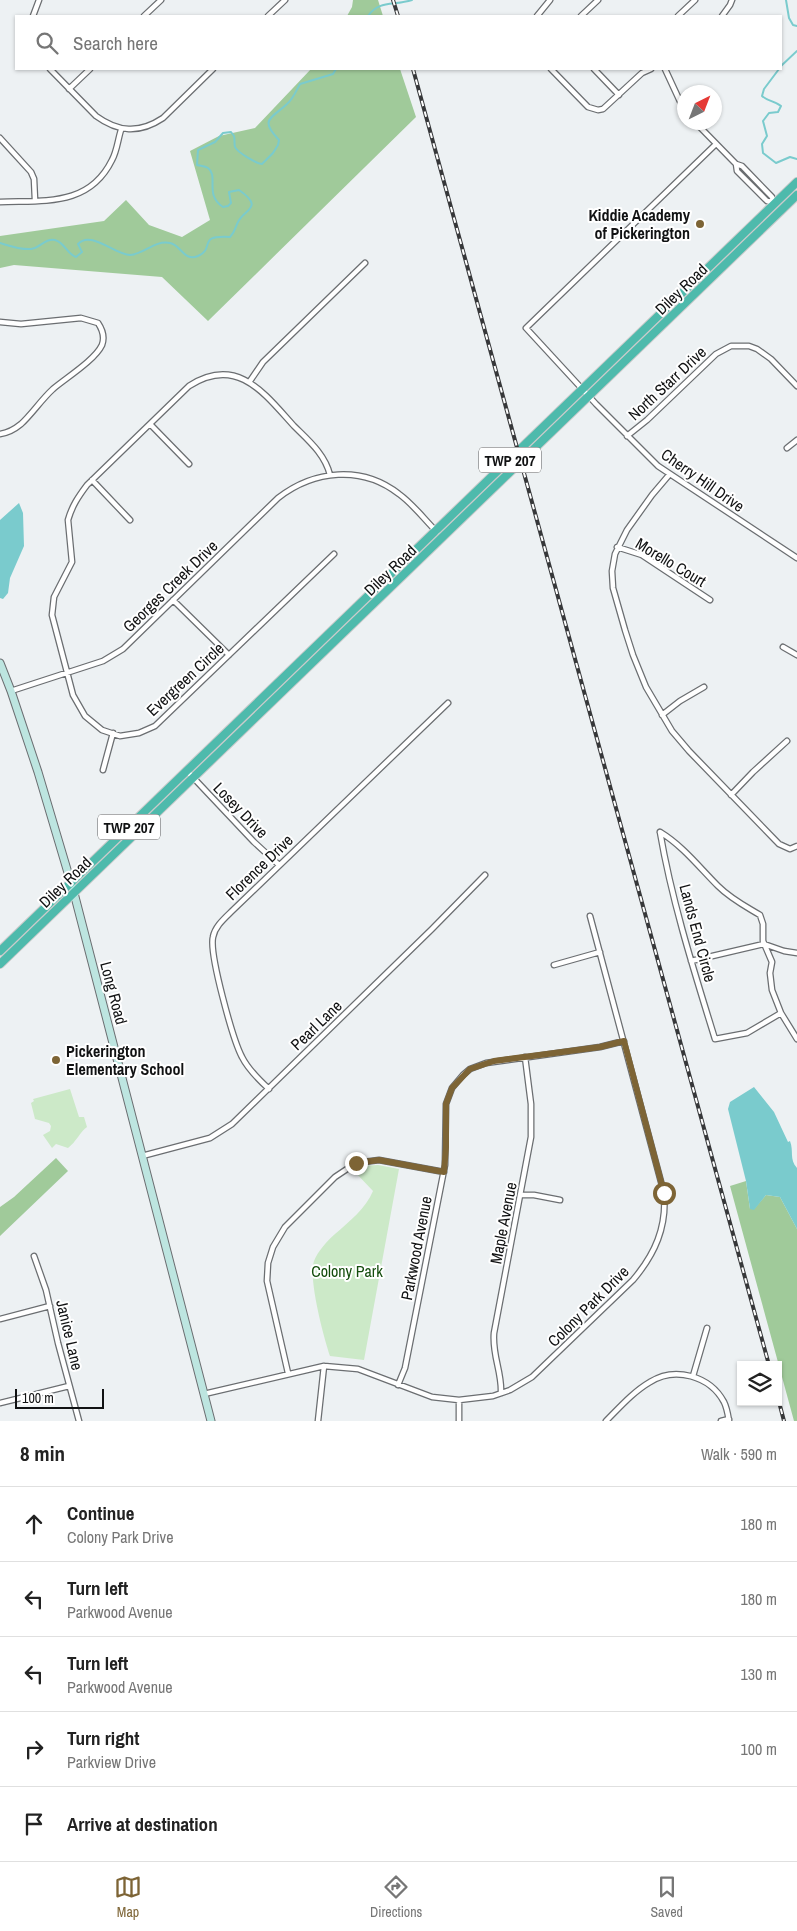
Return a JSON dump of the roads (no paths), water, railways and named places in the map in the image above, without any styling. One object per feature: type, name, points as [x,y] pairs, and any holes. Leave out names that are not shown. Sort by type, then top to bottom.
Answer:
[{"type":"highway","name":"Diley Road","points":[[0,951],[797,182]]},
{"type":"highway","name":"Diley Road","points":[[0,964],[797,195]]},
{"type":"main road","name":"Long Road","points":[[0,663],[11,690],[71,882],[211,1421]]},
{"type":"street","points":[[33,15],[39,0]]},
{"type":"street","points":[[145,15],[161,0]]},
{"type":"street","points":[[269,15],[285,0]]},
{"type":"street","points":[[538,15],[550,0]]},
{"type":"street","points":[[582,15],[598,0]]},
{"type":"street","points":[[679,15],[695,0]]},
{"type":"street","points":[[723,15],[732,0]]},
{"type":"street","points":[[51,70],[104,123],[121,130],[133,130],[156,123],[213,70]]},
{"type":"street","points":[[69,89],[89,70]]},
{"type":"street","points":[[553,70],[588,107],[598,110],[603,109],[642,73],[649,70]]},
{"type":"street","points":[[595,70],[619,95]]},
{"type":"street","points":[[664,70],[677,96]]},
{"type":"street","points":[[0,202],[70,198],[89,188],[107,170],[114,158],[121,130]]},
{"type":"street","points":[[703,130],[736,164],[737,171],[767,201],[774,203],[781,210]]},
{"type":"street","points":[[0,138],[31,172],[34,179],[35,200]]},
{"type":"street","name":"Cherry Hill Drive","points":[[716,144],[526,328],[658,466],[797,558]]},
{"type":"street","points":[[250,381],[263,362],[365,263]]},
{"type":"street","points":[[0,322],[21,324],[80,318],[98,323],[102,329],[103,343],[86,362],[54,388],[21,424],[0,434]]},
{"type":"street","name":"North Starr Drive","points":[[628,436],[716,354],[731,346],[748,346],[764,353],[797,386]]},
{"type":"street","name":"Evergreen Circle","points":[[330,475],[317,449],[263,392],[250,381],[241,377],[223,374],[207,377],[189,386],[92,480],[74,502],[68,520],[72,562],[54,597],[52,615],[73,695],[85,716],[102,730],[120,736],[139,733],[155,726],[334,554]]},
{"type":"street","points":[[150,424],[188,464]]},
{"type":"street","points":[[787,448],[797,440]]},
{"type":"street","points":[[330,475],[362,476],[380,482],[398,493],[443,538]]},
{"type":"street","name":"Georges Creek Drive","points":[[11,690],[102,661],[123,648],[287,491],[308,480],[330,475]]},
{"type":"street","points":[[669,475],[627,530],[613,562],[613,588],[639,672],[662,715],[680,741],[779,844],[790,849],[797,846]]},
{"type":"street","points":[[92,480],[130,520]]},
{"type":"street","name":"Morello Court","points":[[618,547],[642,555],[710,600]]},
{"type":"street","points":[[173,600],[229,655]]},
{"type":"street","points":[[783,647],[797,655]]},
{"type":"street","points":[[662,715],[704,688]]},
{"type":"street","name":"Florence Drive","points":[[269,1089],[251,1070],[238,1048],[216,968],[212,946],[216,930],[221,922],[279,865],[448,703]]},
{"type":"street","points":[[103,770],[113,733]]},
{"type":"street","points":[[731,796],[753,772],[787,741]]},
{"type":"street","name":"Losey Drive","points":[[187,771],[254,842],[279,865]]},
{"type":"street","name":"Lands End Circle","points":[[764,944],[763,924],[760,915],[737,903],[681,848],[660,832],[663,853],[691,961],[715,1039],[747,1033],[780,1013]]},
{"type":"street","name":"Pearl Lane","points":[[142,1156],[196,1142],[217,1134],[232,1124],[485,875]]},
{"type":"street","name":"Colony Park Drive","points":[[204,1394],[324,1366],[358,1369],[432,1397],[459,1400],[484,1398],[501,1393],[526,1381],[546,1366],[634,1280],[649,1259],[660,1236],[665,1210],[662,1184],[590,916]]},
{"type":"street","points":[[764,944],[771,956],[771,982],[780,1013],[797,1039]]},
{"type":"street","points":[[691,961],[764,944],[797,953]]},
{"type":"street","points":[[554,965],[600,952]]},
{"type":"street","name":"Parkwood Avenue","points":[[398,1385],[405,1368],[444,1172],[446,1147],[445,1110],[452,1088],[463,1075],[477,1065],[600,1047],[624,1041]]},
{"type":"street","name":"Maple Avenue","points":[[501,1393],[500,1376],[493,1351],[494,1333],[532,1130],[525,1057]]},
{"type":"street","points":[[288,1373],[267,1281],[268,1263],[273,1247],[285,1227],[335,1177],[356,1163],[379,1160],[444,1172]]},
{"type":"street","points":[[521,1195],[534,1195],[560,1200]]},
{"type":"street","name":"Janice Lane","points":[[34,1256],[41,1272],[79,1421]]},
{"type":"street","points":[[0,1319],[50,1306]]},
{"type":"street","points":[[693,1376],[707,1328]]},
{"type":"street","points":[[318,1421],[324,1366]]},
{"type":"street","points":[[606,1421],[636,1391],[651,1381],[671,1374],[693,1376],[716,1391],[723,1400],[729,1420],[721,1421]]},
{"type":"street","points":[[0,1403],[69,1386]]},
{"type":"street","points":[[459,1400],[460,1421]]},
{"type":"water","points":[[19,503],[23,513],[24,546],[10,578],[8,593],[3,599],[0,598],[0,520]]},
{"type":"water","points":[[754,1087],[774,1112],[788,1142],[790,1141],[792,1158],[797,1168],[797,1229],[780,1197],[766,1195],[754,1210],[750,1209],[746,1181],[728,1109],[730,1102]]},
{"type":"waterway","points":[[369,15],[382,5],[412,0]]},
{"type":"waterway","points":[[786,0],[789,18],[793,25],[797,26]]},
{"type":"waterway","points":[[782,65],[797,51]]},
{"type":"waterway","points":[[0,243],[31,249],[48,240],[55,240],[76,257],[82,252],[78,244],[83,240],[96,241],[130,255],[159,243],[170,243],[174,244],[189,257],[198,256],[203,253],[213,238],[230,237],[238,222],[252,205],[247,196],[239,190],[229,192],[231,203],[228,206],[223,207],[217,202],[214,197],[211,171],[207,167],[197,165],[198,150],[215,142],[223,133],[231,132],[237,149],[247,157],[262,164],[278,145],[279,140],[270,128],[269,123],[272,116],[289,102],[300,84],[333,74],[335,70]]},
{"type":"waterway","points":[[778,70],[764,89],[762,96],[781,106],[778,112],[769,113],[763,121],[767,136],[762,144],[763,153],[776,163],[790,157],[797,159]]},
{"type":"railway","points":[[393,0],[398,15]]},
{"type":"railway","points":[[413,70],[768,1361]]},
{"type":"railway","points":[[780,1406],[784,1421]]},
{"type":"place","name":"Kiddie Academy of Pickerington","points":[[700,224]]},
{"type":"place","name":"Pickerington Elementary School","points":[[56,1060]]},
{"type":"park label","name":"Colony Park","points":[[347,1271]]}]
